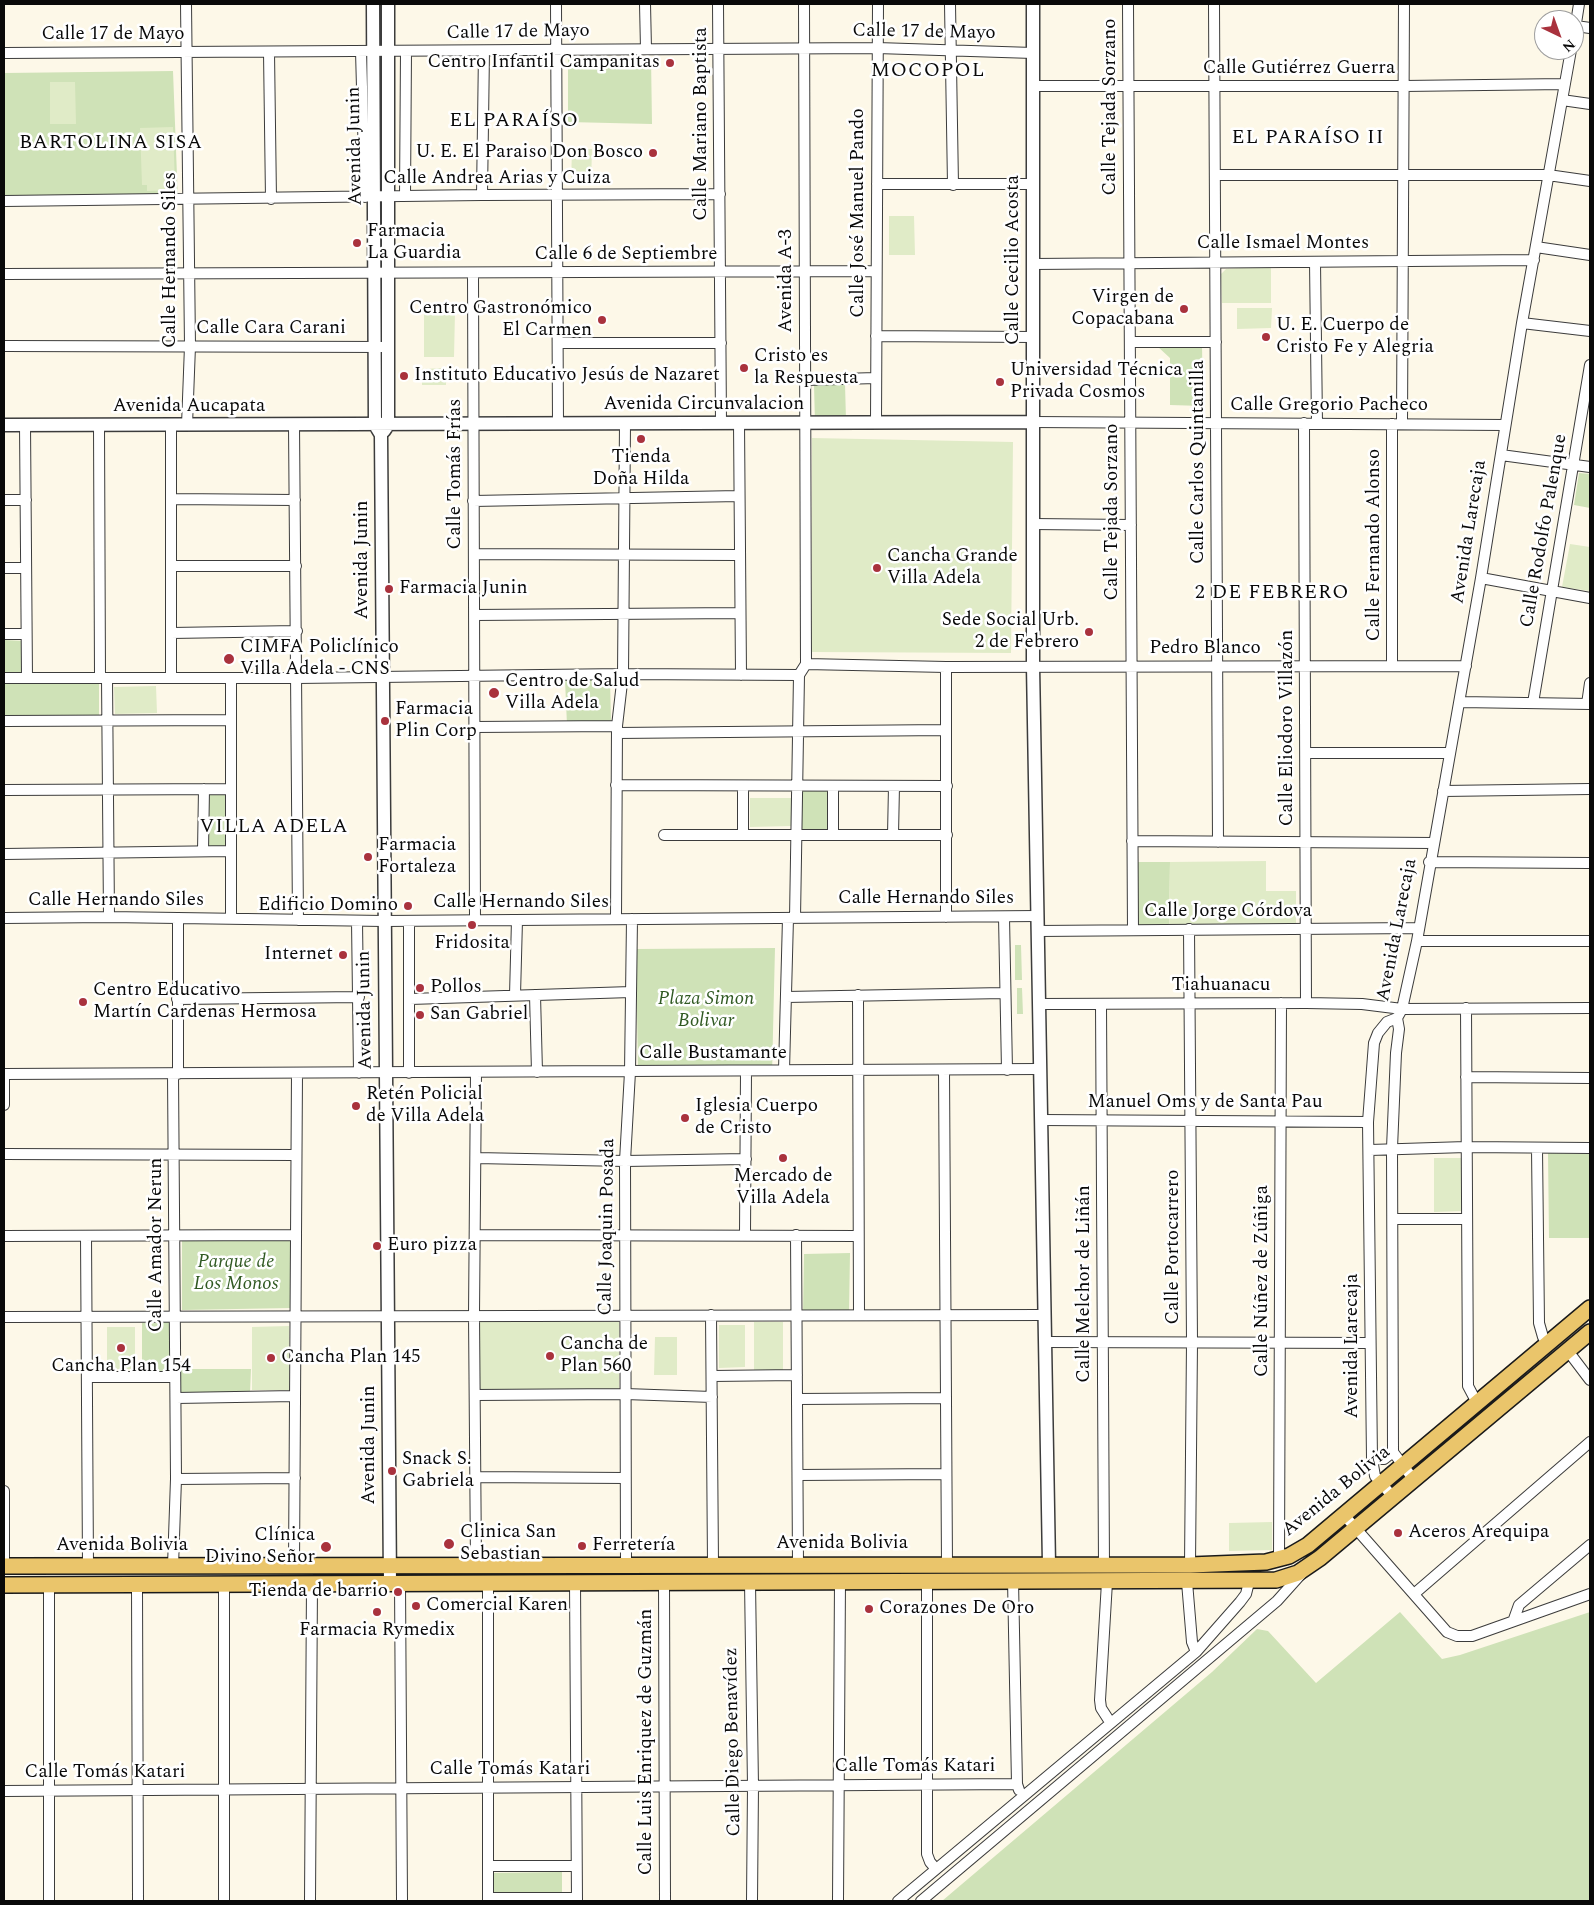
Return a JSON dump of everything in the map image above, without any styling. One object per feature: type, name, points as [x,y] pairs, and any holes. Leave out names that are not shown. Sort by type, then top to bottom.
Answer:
[{"type":"main road","name":"Avenida Bolivia","points":[[4,1566],[1190,1565],[1279,1560],[1308,1545],[1590,1308]]},
{"type":"main road","name":"Avenida Bolivia","points":[[4,1586],[1013,1580],[1250,1582],[1276,1580],[1290,1577],[1306,1568],[1590,1332]]},
{"type":"street","name":"Calle Hernando Siles","points":[[186,4],[190,346],[187,425]]},
{"type":"street","name":"Avenida Junin","points":[[373,4],[368,51],[370,197],[382,274],[388,347],[381,429]]},
{"type":"street","name":"Avenida Junin","points":[[388,4],[389,196],[374,346],[381,429],[389,1565],[395,1583]]},
{"type":"street","points":[[556,4],[558,424]]},
{"type":"street","points":[[645,4],[646,49]]},
{"type":"street","name":"Calle Mariano Baptista","points":[[718,4],[721,423]]},
{"type":"street","name":"Avenida A-3","points":[[804,4],[806,664]]},
{"type":"street","name":"Calle José Manuel Pando","points":[[876,422],[878,4]]},
{"type":"street","points":[[950,4],[953,185]]},
{"type":"street","name":"Calle Cecilio Acosta","points":[[1033,4],[1033,666],[1049,1564]]},
{"type":"street","name":"Calle Tejada Sorzano","points":[[1128,4],[1133,930]]},
{"type":"street","name":"Calle Carlos Quintanilla","points":[[1214,4],[1218,842]]},
{"type":"street","name":"Calle Fernando Alonso","points":[[1392,666],[1397,424],[1403,261],[1404,4]]},
{"type":"street","name":"Calle 17 de Mayo","points":[[4,52],[877,48],[1033,53]]},
{"type":"street","points":[[405,196],[406,51]]},
{"type":"street","points":[[482,195],[484,51]]},
{"type":"street","points":[[269,52],[271,199]]},
{"type":"street","name":"Avenida Larecaja","points":[[1392,1497],[1375,1476],[1372,1459],[1370,1150],[1368,1122],[1374,1043],[1378,1033],[1387,1022],[1397,1018],[1402,1009],[1417,941],[1449,753],[1460,702],[1522,323],[1569,60]]},
{"type":"street","name":"Calle Gutiérrez Guerra","points":[[1033,86],[1565,84]]},
{"type":"street","points":[[1562,100],[1590,104]]},
{"type":"street","points":[[1216,176],[1548,174],[1590,181]]},
{"type":"street","points":[[877,184],[1033,184]]},
{"type":"street","name":"Calle Andrea Arias y Cuiza","points":[[4,201],[720,194]]},
{"type":"street","points":[[1536,247],[1590,255]]},
{"type":"street","name":"Calle Ismael Montes","points":[[1033,264],[1534,260]]},
{"type":"street","points":[[1315,262],[1317,424]]},
{"type":"street","name":"Calle 6 de Septiembre","points":[[4,274],[876,271]]},
{"type":"street","name":"Calle Tomás Frías","points":[[473,273],[475,920]]},
{"type":"street","points":[[1522,323],[1590,331]]},
{"type":"street","points":[[876,336],[1033,337]]},
{"type":"street","points":[[1130,342],[1216,342]]},
{"type":"street","points":[[558,343],[721,343]]},
{"type":"street","name":"Calle Cara Carani","points":[[4,346],[388,347]]},
{"type":"street","name":"Calle Rodolfo Palenque","points":[[1534,703],[1590,365]]},
{"type":"street","points":[[805,380],[876,378]]},
{"type":"street","name":"Calle Gregorio Pacheco","points":[[1033,422],[1130,421],[1505,425]]},
{"type":"street","name":"Avenida Circunvalacion","points":[[381,429],[474,424],[1033,422]]},
{"type":"street","points":[[739,423],[741,675]]},
{"type":"street","name":"Calle Eliodoro Villazón","points":[[1304,423],[1307,753],[1306,1003]]},
{"type":"street","points":[[616,919],[617,730],[623,674],[622,556],[625,424]]},
{"type":"street","name":"Avenida Aucapata","points":[[4,425],[294,425],[381,429]]},
{"type":"street","points":[[25,425],[27,678]]},
{"type":"street","points":[[99,425],[103,678],[107,720],[109,916]]},
{"type":"street","points":[[171,425],[171,678]]},
{"type":"street","points":[[294,425],[298,920]]},
{"type":"street","points":[[1501,455],[1590,467]]},
{"type":"street","points":[[473,501],[739,496]]},
{"type":"street","points":[[4,500],[26,500]]},
{"type":"street","points":[[171,500],[295,500]]},
{"type":"street","points":[[1033,524],[1131,525]]},
{"type":"street","points":[[474,554],[739,555]]},
{"type":"street","points":[[171,566],[296,566]]},
{"type":"street","points":[[4,568],[26,568]]},
{"type":"street","points":[[1481,578],[1590,598]]},
{"type":"street","points":[[474,615],[740,613]]},
{"type":"street","points":[[171,633],[296,630]]},
{"type":"street","points":[[4,634],[26,634]]},
{"type":"street","points":[[784,1070],[786,996],[797,835],[799,675],[806,664]]},
{"type":"street","name":"Pedro Blanco","points":[[806,664],[946,667],[1466,666]]},
{"type":"street","points":[[946,667],[946,917]]},
{"type":"street","points":[[4,678],[297,678],[623,674],[799,675]]},
{"type":"street","points":[[231,919],[232,678]]},
{"type":"street","points":[[1460,702],[1589,704],[1590,683]]},
{"type":"street","points":[[4,721],[232,720]]},
{"type":"street","points":[[474,727],[797,732],[946,730]]},
{"type":"street","points":[[1307,753],[1449,753]]},
{"type":"street","points":[[616,785],[947,786]]},
{"type":"street","points":[[743,786],[743,835]]},
{"type":"street","points":[[833,786],[833,835]]},
{"type":"street","points":[[893,835],[894,786]]},
{"type":"street","points":[[1443,791],[1590,788]]},
{"type":"street","points":[[203,851],[204,789]]},
{"type":"street","points":[[4,790],[231,789]]},
{"type":"street","points":[[664,835],[947,835]]},
{"type":"street","points":[[1132,841],[1434,843]]},
{"type":"street","points":[[4,854],[108,851],[231,851]]},
{"type":"street","points":[[1430,862],[1590,863]]},
{"type":"street","name":"Calle Hernando Siles","points":[[4,918],[109,916],[408,921],[1038,916]]},
{"type":"street","points":[[1004,916],[1004,993],[1008,1070]]},
{"type":"street","name":"Calle Amador Nerun","points":[[173,1566],[176,1480],[174,1154],[178,918]]},
{"type":"street","name":"Calle Joaquin Posada","points":[[626,1565],[625,1161],[630,1072],[632,919]]},
{"type":"street","points":[[515,996],[517,920]]},
{"type":"street","name":"Avenida Junin","points":[[357,921],[359,1073]]},
{"type":"street","points":[[408,921],[410,999],[408,1073]]},
{"type":"street","name":"Calle Jorge Córdova","points":[[1038,931],[1418,928]]},
{"type":"street","name":"Calle Portocarrero","points":[[1189,930],[1192,1342],[1190,1565]]},
{"type":"street","points":[[1417,941],[1590,941]]},
{"type":"street","points":[[410,999],[631,992]]},
{"type":"street","points":[[786,996],[1004,993]]},
{"type":"street","points":[[535,995],[537,1072]]},
{"type":"street","points":[[858,995],[858,1315]]},
{"type":"street","points":[[177,999],[359,997]]},
{"type":"street","name":"Calle Núñez de Zúñiga","points":[[1279,1560],[1281,1003]]},
{"type":"street","name":"Tiahuanacu","points":[[1039,1004],[1306,1003],[1362,1004],[1402,1009],[1590,1008]]},
{"type":"street","name":"Calle Melchor de Liñán","points":[[1101,1005],[1104,1564]]},
{"type":"street","points":[[1466,1008],[1468,1386],[1477,1403]]},
{"type":"street","name":"Avenida Larecaja","points":[[1393,1452],[1394,1219],[1392,1148],[1396,1053],[1400,1029],[1397,1018]]},
{"type":"street","name":"Calle Bustamante","points":[[4,1074],[1040,1069]]},
{"type":"street","points":[[944,1070],[947,1564]]},
{"type":"street","points":[[745,1234],[746,1071]]},
{"type":"street","points":[[294,1565],[297,1073]]},
{"type":"street","points":[[476,1073],[474,1315],[476,1565]]},
{"type":"street","points":[[4,1074],[4,1105]]},
{"type":"street","points":[[1466,1077],[1590,1078]]},
{"type":"street","name":"Manuel Oms y de Santa Pau","points":[[1041,1120],[1368,1122]]},
{"type":"street","points":[[1370,1150],[1466,1147],[1590,1148]]},
{"type":"street","points":[[1537,1149],[1539,1323],[1543,1337],[1548,1344]]},
{"type":"street","points":[[4,1154],[296,1155]]},
{"type":"street","points":[[476,1158],[625,1161],[746,1159]]},
{"type":"street","points":[[1394,1219],[1467,1219]]},
{"type":"street","points":[[475,1235],[745,1234],[858,1236]]},
{"type":"street","points":[[4,1236],[296,1235]]},
{"type":"street","points":[[796,1235],[798,1564]]},
{"type":"street","points":[[86,1236],[88,1566]]},
{"type":"street","points":[[711,1315],[713,1564]]},
{"type":"street","points":[[4,1317],[1045,1315]]},
{"type":"street","points":[[1045,1342],[1370,1343]]},
{"type":"street","points":[[1568,1351],[1590,1380]]},
{"type":"street","points":[[712,1376],[797,1374]]},
{"type":"street","points":[[87,1377],[175,1377]]},
{"type":"street","points":[[475,1395],[625,1394],[712,1397]]},
{"type":"street","points":[[176,1398],[295,1396]]},
{"type":"street","points":[[798,1398],[945,1398]]},
{"type":"street","points":[[1414,1594],[1590,1442]]},
{"type":"street","points":[[1372,1459],[1384,1460],[1393,1452],[1414,1480]]},
{"type":"street","points":[[798,1475],[945,1474]]},
{"type":"street","points":[[476,1477],[625,1478]]},
{"type":"street","points":[[176,1480],[295,1478]]},
{"type":"street","points":[[4,1491],[4,1566]]},
{"type":"street","points":[[1344,1515],[1446,1632],[1457,1636],[1472,1636],[1514,1619],[1590,1594]]},
{"type":"street","points":[[1514,1619],[1519,1605],[1590,1545]]},
{"type":"street","points":[[1049,1564],[1049,1580]]},
{"type":"street","points":[[921,1901],[1277,1602],[1306,1568]]},
{"type":"street","points":[[1013,1580],[1017,1784],[1022,1798]]},
{"type":"street","points":[[838,1901],[840,1581]]},
{"type":"street","points":[[927,1581],[927,1854],[930,1862],[936,1869]]},
{"type":"street","points":[[488,1583],[488,1900],[576,1900],[575,1582]]},
{"type":"street","name":"Calle Luis Enriquez de Guzmán","points":[[664,1582],[665,1901]]},
{"type":"street","name":"Calle Diego Benavídez","points":[[750,1582],[753,1786],[752,1901]]},
{"type":"street","points":[[1108,1582],[1100,1700],[1101,1708],[1110,1722]]},
{"type":"street","points":[[1187,1582],[1192,1642],[1196,1652]]},
{"type":"street","points":[[898,1901],[1196,1652],[1240,1602],[1246,1594],[1250,1582]]},
{"type":"street","points":[[395,1583],[402,1788],[402,1901]]},
{"type":"street","points":[[224,1584],[224,1901]]},
{"type":"street","points":[[310,1901],[312,1584]]},
{"type":"street","points":[[49,1585],[49,1901]]},
{"type":"street","points":[[137,1585],[138,1901]]},
{"type":"street","name":"Calle Tomás Katari","points":[[4,1791],[1017,1784]]},
{"type":"street","points":[[488,1866],[576,1866]]},
{"type":"green space","points":[[651,57],[652,124],[568,122],[568,59]]},
{"type":"green space","points":[[173,71],[178,202],[4,205],[4,73]]},
{"type":"green space","points":[[50,82],[75,82],[76,124],[50,124]]},
{"type":"green space","points":[[173,127],[175,185],[171,185],[171,190],[147,191],[147,185],[142,185],[140,128]]},
{"type":"green space","points":[[572,149],[592,149],[591,183],[571,183]]},
{"type":"green space","points":[[889,216],[914,216],[915,255],[889,255]]},
{"type":"green space","points":[[1271,266],[1271,303],[1222,303],[1221,274],[1226,269]]},
{"type":"green space","points":[[1237,308],[1272,308],[1271,328],[1237,329]]},
{"type":"green space","points":[[424,312],[455,312],[454,357],[424,357]]},
{"type":"green space","points":[[1202,345],[1203,406],[1170,405],[1170,358],[1157,346]]},
{"type":"green space","points":[[446,368],[446,385],[422,385],[422,369]]},
{"type":"green space","points":[[845,384],[846,420],[815,423],[814,385]]},
{"type":"green space","points":[[812,438],[1013,442],[1011,653],[812,652]]},
{"type":"green space","points":[[1579,473],[1590,474],[1590,508],[1574,505]]},
{"type":"green space","points":[[1570,544],[1590,547],[1590,591],[1562,587]]},
{"type":"green space","points":[[4,640],[24,641],[27,673],[4,673]]},
{"type":"green space","points":[[610,679],[611,723],[567,725],[565,680]]},
{"type":"green space","points":[[99,683],[99,716],[4,716],[4,684]]},
{"type":"green space","points":[[156,686],[157,713],[115,714],[114,687]]},
{"type":"green space","points":[[799,788],[831,788],[831,832],[798,832]]},
{"type":"green space","points":[[207,792],[226,793],[225,846],[207,847]]},
{"type":"green space","points":[[750,798],[791,798],[791,826],[750,827]]},
{"type":"green space","points":[[1266,861],[1266,891],[1296,891],[1296,933],[1169,934],[1170,862]]},
{"type":"green space","points":[[1137,862],[1170,862],[1169,934],[1137,934]]},
{"type":"green space","points":[[1015,945],[1021,945],[1022,980],[1015,980]]},
{"type":"green space","name":"Plaza Simon Bolivar","points":[[775,948],[772,1074],[638,1072],[636,949]]},
{"type":"green space","points":[[1017,988],[1022,988],[1023,1014],[1017,1014]]},
{"type":"green space","points":[[1548,1153],[1590,1154],[1590,1238],[1549,1238]]},
{"type":"green space","points":[[1434,1158],[1461,1158],[1461,1211],[1434,1212]]},
{"type":"green space","name":"Parque de Los Monos","points":[[290,1239],[291,1308],[182,1310],[182,1240]]},
{"type":"green space","points":[[850,1253],[849,1313],[803,1314],[804,1254]]},
{"type":"green space","points":[[171,1322],[171,1372],[142,1372],[142,1323]]},
{"type":"green space","name":"Cancha de Plan 560","points":[[480,1322],[619,1322],[619,1389],[480,1389]]},
{"type":"green space","points":[[754,1322],[783,1322],[783,1371],[754,1371]]},
{"type":"green space","points":[[719,1325],[745,1325],[745,1367],[719,1368]]},
{"type":"green space","name":"Cancha Plan 145","points":[[289,1326],[289,1390],[252,1390],[252,1327]]},
{"type":"green space","name":"Cancha Plan 154","points":[[107,1327],[135,1327],[135,1369],[107,1369]]},
{"type":"green space","points":[[655,1337],[677,1337],[677,1375],[654,1375]]},
{"type":"green space","points":[[181,1369],[251,1369],[250,1393],[181,1393]]},
{"type":"green space","points":[[1272,1522],[1272,1550],[1229,1551],[1229,1523]]},
{"type":"green space","points":[[1400,1612],[1442,1659],[1460,1655],[1590,1612],[1590,1901],[942,1901],[1212,1672],[1257,1629],[1268,1631],[1316,1683]]},
{"type":"green space","points":[[562,1872],[562,1893],[491,1894],[491,1873]]},
{"type":"place","name":"Centro Infantil Campanitas","points":[[670,63]]},
{"type":"place","name":"U. E. El Paraiso Don Bosco","points":[[653,153]]},
{"type":"place","name":"Farmacia La Guardia","points":[[357,243]]},
{"type":"place","name":"Virgen de Copacabana","points":[[1184,309]]},
{"type":"place","name":"Centro Gastronómico El Carmen","points":[[602,320]]},
{"type":"place","name":"U. E. Cuerpo de Cristo Fe y Alegria","points":[[1266,337]]},
{"type":"place","name":"Cristo es la Respuesta","points":[[744,368]]},
{"type":"place","name":"Instituto Educativo Jesús de Nazaret","points":[[404,376]]},
{"type":"place","name":"Universidad Técnica Privada Cosmos","points":[[1000,382]]},
{"type":"place","name":"Tienda Doña Hilda","points":[[641,439]]},
{"type":"place","name":"Cancha Grande Villa Adela","points":[[877,568]]},
{"type":"place","name":"Farmacia Junin","points":[[389,589]]},
{"type":"place","name":"Sede Social Urb. 2 de Febrero","points":[[1089,632]]},
{"type":"place","name":"CIMFA Policlínico Villa Adela - CNS","points":[[229,659]]},
{"type":"place","name":"Centro de Salud Villa Adela","points":[[494,693]]},
{"type":"place","name":"Farmacia Plin Corp","points":[[385,721]]},
{"type":"place","name":"Farmacia Fortaleza","points":[[368,857]]},
{"type":"place","name":"Edificio Domino","points":[[408,906]]},
{"type":"place","name":"Fridosita","points":[[472,925]]},
{"type":"place","name":"Internet","points":[[343,955]]},
{"type":"place","name":"Pollos","points":[[420,988]]},
{"type":"place","name":"Centro Educativo Martín Cardenas Hermosa","points":[[83,1002]]},
{"type":"place","name":"San Gabriel","points":[[420,1015]]},
{"type":"place","name":"Retén Policial de Villa Adela","points":[[356,1106]]},
{"type":"place","name":"Iglesia Cuerpo de Cristo","points":[[685,1118]]},
{"type":"place","name":"Mercado de Villa Adela","points":[[783,1158]]},
{"type":"place","name":"Euro pizza","points":[[377,1246]]},
{"type":"place","name":"Cancha Plan 154","points":[[121,1348]]},
{"type":"place","name":"Cancha de Plan 560","points":[[550,1356]]},
{"type":"place","name":"Cancha Plan 145","points":[[271,1358]]},
{"type":"place","name":"Snack S. Gabriela","points":[[392,1471]]},
{"type":"place","name":"Aceros Arequipa","points":[[1398,1533]]},
{"type":"place","name":"Clinica San Sebastian","points":[[449,1544]]},
{"type":"place","name":"Ferretería","points":[[582,1546]]},
{"type":"place","name":"Clínica Divino Señor","points":[[326,1547]]},
{"type":"place","name":"Tienda de barrio","points":[[398,1592]]},
{"type":"place","name":"Comercial Karen","points":[[416,1606]]},
{"type":"place","name":"Corazones De Oro","points":[[869,1609]]},
{"type":"place","name":"Farmacia Rymedix","points":[[377,1612]]},
{"type":"district","name":"MOCOPOL","points":[[928,72]]},
{"type":"district","name":"EL PARAÍSO","points":[[514,122]]},
{"type":"district","name":"EL PARAÍSO II","points":[[1308,139]]},
{"type":"district","name":"BARTOLINA SISA","points":[[111,144]]},
{"type":"district","name":"2 DE FEBRERO","points":[[1272,594]]},
{"type":"district","name":"VILLA ADELA","points":[[274,828]]}]
